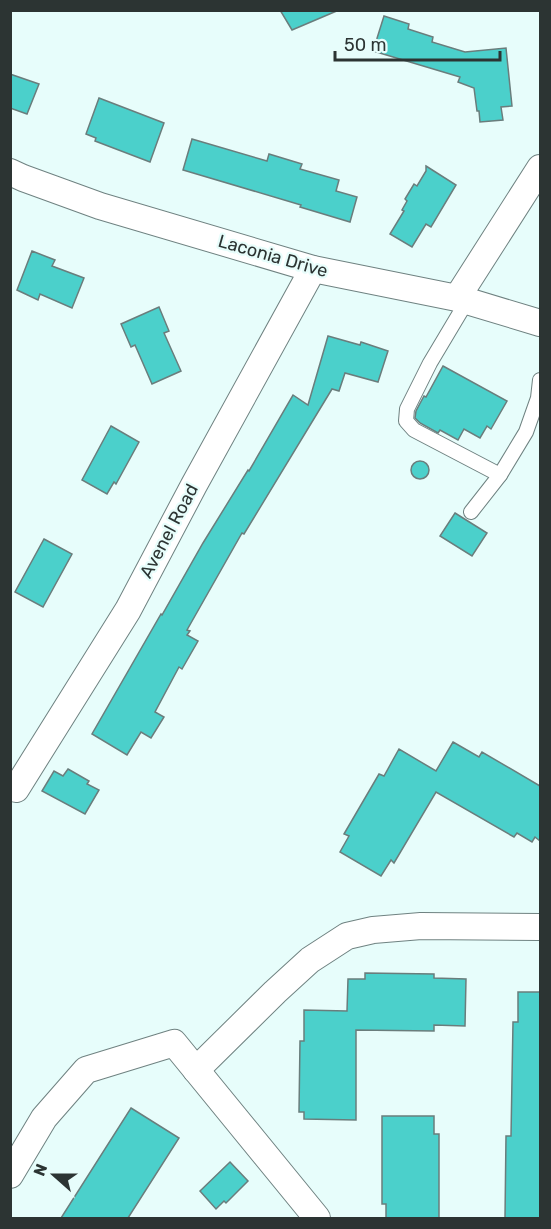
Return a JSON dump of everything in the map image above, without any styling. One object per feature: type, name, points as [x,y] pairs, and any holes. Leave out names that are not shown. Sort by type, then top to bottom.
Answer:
[{"type":"street","points":[[462,300],[540,168]]},
{"type":"street","name":"Laconia Drive","points":[[10,172],[100,206],[313,269],[462,300],[540,322]]},
{"type":"street","name":"Avenel Road","points":[[16,789],[128,610],[194,484],[313,269]]},
{"type":"street","points":[[196,1070],[310,960],[347,936],[373,930],[421,926],[540,927]]},
{"type":"street","points":[[10,1175],[44,1118],[86,1070],[174,1043],[317,1218]]},
{"type":"lane","points":[[462,300],[407,409],[406,422],[414,430],[500,475]]},
{"type":"lane","points":[[471,512],[500,475],[526,432],[538,398],[540,380]]},
{"type":"building","points":[[280,10],[339,10],[292,30]]},
{"type":"building","points":[[384,16],[409,24],[408,29],[433,37],[432,42],[465,52],[506,48],[512,106],[501,107],[503,120],[480,122],[474,88],[458,82],[460,77],[373,51]]},
{"type":"building","points":[[10,74],[39,84],[27,114],[10,108]]},
{"type":"building","points":[[99,98],[164,123],[150,162],[95,141],[96,138],[86,134]]},
{"type":"building","points":[[192,139],[267,161],[269,154],[302,164],[300,169],[339,180],[336,191],[357,197],[350,222],[183,170]]},
{"type":"building","points":[[426,166],[456,185],[431,227],[426,224],[412,247],[390,234],[404,211],[402,210],[407,201],[405,199],[414,184],[417,186],[426,171]]},
{"type":"building","points":[[32,251],[55,260],[52,266],[84,278],[72,308],[40,294],[38,300],[17,290]]},
{"type":"building","points":[[159,307],[169,331],[164,333],[181,371],[152,384],[135,345],[131,347],[121,324]]},
{"type":"building","points":[[328,336],[360,345],[361,342],[388,351],[378,382],[345,373],[339,391],[332,389],[244,534],[242,533],[187,630],[190,631],[187,635],[198,641],[182,669],[179,667],[155,712],[164,717],[151,738],[141,732],[127,755],[92,734],[203,543],[249,471],[293,395],[308,405]]},
{"type":"building","points":[[443,366],[507,401],[491,429],[487,426],[480,438],[464,429],[458,440],[440,430],[438,433],[415,418],[424,396],[426,397]]},
{"type":"building","points":[[111,426],[139,442],[116,484],[114,482],[107,494],[82,480]]},
{"type":"building","points":[[420,461],[426,464],[429,470],[426,476],[420,479],[414,476],[411,470],[414,464]]},
{"type":"building","points":[[455,513],[487,533],[472,556],[440,536]]},
{"type":"building","points":[[44,539],[72,554],[43,607],[15,592]]},
{"type":"building","points":[[453,742],[479,757],[482,752],[540,786],[540,841],[535,837],[532,842],[517,833],[514,837],[436,792],[394,863],[391,860],[381,876],[340,852],[349,836],[344,834],[379,774],[384,776],[399,749],[436,771]]},
{"type":"building","points":[[68,769],[89,781],[87,784],[99,790],[85,814],[42,791],[54,771],[63,776]]},
{"type":"building","points":[[365,973],[434,974],[434,978],[466,979],[465,1026],[434,1025],[434,1031],[356,1030],[356,1120],[304,1119],[304,1112],[299,1112],[300,1041],[304,1041],[304,1010],[347,1011],[348,979],[365,979]]},
{"type":"building","points":[[518,992],[540,992],[540,1218],[505,1218],[506,1136],[511,1136],[513,1022],[518,1022]]},
{"type":"building","points":[[131,1108],[179,1138],[128,1218],[61,1218]]},
{"type":"building","points":[[382,1116],[434,1116],[434,1134],[439,1134],[439,1218],[386,1218],[386,1204],[382,1204]]},
{"type":"building","points":[[230,1162],[248,1181],[226,1203],[224,1201],[216,1209],[200,1191]]}]
